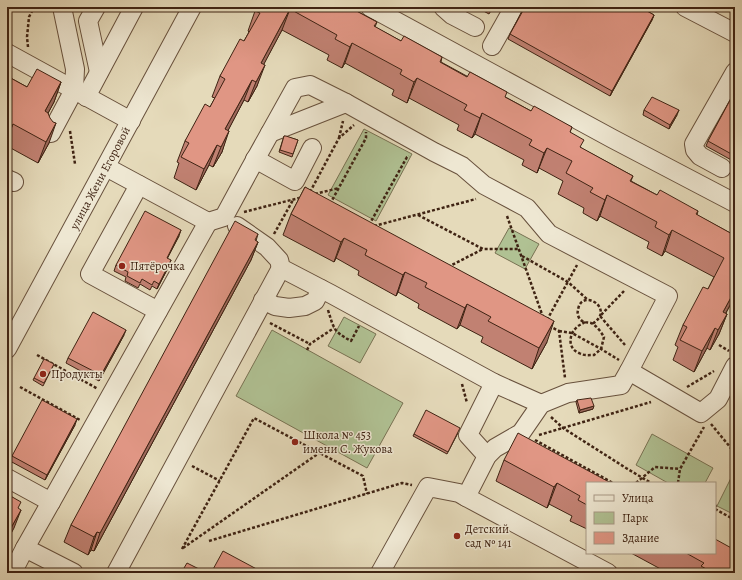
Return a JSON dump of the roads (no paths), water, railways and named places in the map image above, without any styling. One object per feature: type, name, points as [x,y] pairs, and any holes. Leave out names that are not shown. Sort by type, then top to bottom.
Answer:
[{"type":"street","points":[[62,7],[80,93]]},
{"type":"street","points":[[96,7],[88,20],[99,72]]},
{"type":"street","points":[[51,133],[80,93],[99,72],[134,7]]},
{"type":"street","name":"улица Жени Егоровой","points":[[10,338],[106,167],[192,7]]},
{"type":"street","points":[[370,7],[613,139],[735,202]]},
{"type":"street","points":[[492,46],[514,7]]},
{"type":"street","points":[[685,7],[735,33]]},
{"type":"street","points":[[449,14],[474,27]]},
{"type":"street","points":[[7,53],[131,121]]},
{"type":"street","points":[[722,168],[700,156],[695,150],[694,144],[735,72]]},
{"type":"street","points":[[12,573],[158,311],[255,159],[295,88],[310,85],[462,166],[484,185],[527,208],[549,234],[668,296],[633,365],[621,385],[568,394],[541,404],[525,435],[495,448],[487,456],[466,497]]},
{"type":"street","points":[[270,133],[346,103]]},
{"type":"street","points":[[255,159],[295,181],[312,148]]},
{"type":"street","points":[[106,167],[139,185],[216,219],[267,247],[279,260],[281,268],[116,573]]},
{"type":"street","points":[[139,185],[90,274],[158,311]]},
{"type":"street","points":[[281,268],[494,384],[541,404]]},
{"type":"street","points":[[259,308],[274,306],[288,308],[305,306],[315,301],[321,289]]},
{"type":"street","points":[[633,365],[672,396],[705,416],[718,399],[735,366]]},
{"type":"street","points":[[487,456],[468,435],[494,384]]},
{"type":"street","points":[[7,478],[51,502]]},
{"type":"street","points":[[380,573],[428,487],[459,493],[608,573]]},
{"type":"street","points":[[25,548],[74,573]]},
{"type":"place","name":"Пятёрочка","points":[[122,266]]},
{"type":"place","name":"Продукты","points":[[43,374]]},
{"type":"place","name":"Школа № 453 имени С. Жукова","points":[[295,442]]},
{"type":"place","name":"Детский сад № 141","points":[[457,536]]}]
